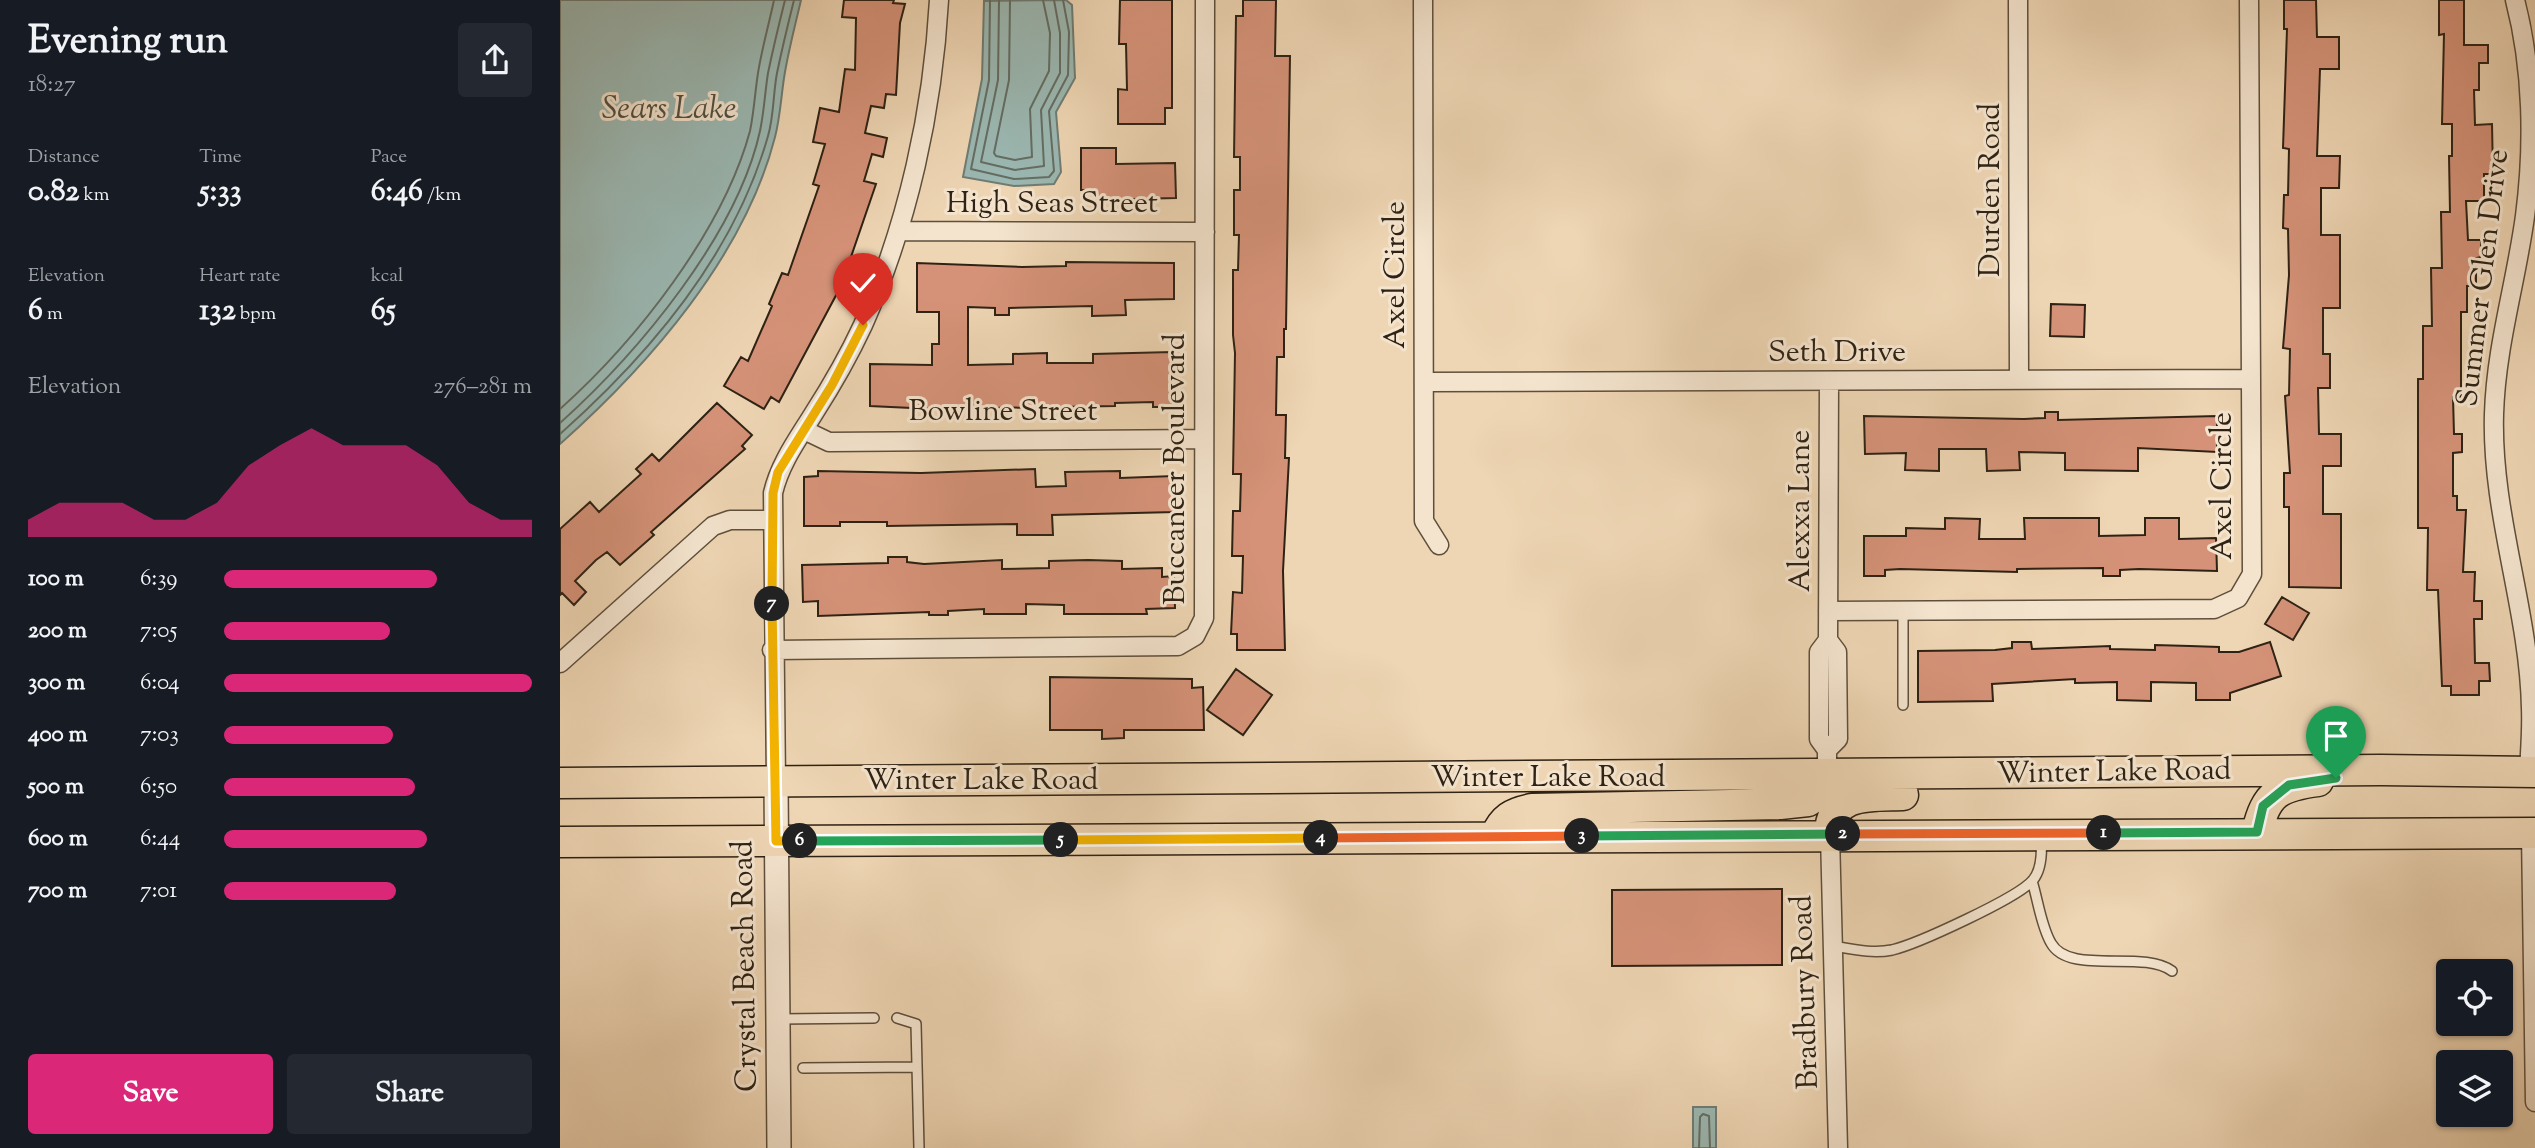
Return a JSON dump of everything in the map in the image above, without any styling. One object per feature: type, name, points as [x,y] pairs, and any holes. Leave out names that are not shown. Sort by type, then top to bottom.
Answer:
[{"type":"main road","name":"Winter Lake Road","points":[[560,783],[776,783],[1827,763],[2084,773],[2532,772]]},
{"type":"main road","points":[[1495,837],[1502,822],[1514,812],[1532,809],[1780,804],[1808,801],[1826,789],[1827,763]]},
{"type":"main road","points":[[2257,832],[2263,806],[2289,785],[2336,778],[2454,771]]},
{"type":"main road","points":[[1830,835],[1834,812],[1841,805],[1866,796],[2034,794],[2054,789],[2084,773]]},
{"type":"main road","name":"Winter Lake Road","points":[[560,842],[2041,832],[2533,833]]},
{"type":"street","points":[[776,783],[772,650],[773,493],[778,472],[863,325],[899,231],[930,87],[939,0]]},
{"type":"street","name":"Buccaneer Boulevard","points":[[772,650],[1178,646],[1195,636],[1204,618],[1205,0]]},
{"type":"street","name":"Axel Circle","points":[[1423,0],[1424,521],[1439,545]]},
{"type":"street","name":"Durden Road","points":[[2018,0],[2019,380]]},
{"type":"street","name":"Axel Circle","points":[[1828,611],[2214,608],[2238,598],[2252,574],[2249,0]]},
{"type":"street","name":"Summer Glen Drive","points":[[2515,0],[2528,76],[2529,170],[2524,218],[2500,340],[2494,414],[2494,463],[2527,669],[2531,708],[2532,772]]},
{"type":"street","name":"High Seas Street","points":[[899,231],[1205,232]]},
{"type":"street","name":"Seth Drive","points":[[1424,382],[2251,379]]},
{"type":"street","name":"Alexxa Lane","points":[[1827,763],[1838,739],[1837,652],[1828,640],[1829,381]]},
{"type":"street","name":"Bowline Street","points":[[804,430],[829,442],[1204,439]]},
{"type":"street","points":[[560,663],[713,526],[730,520],[773,520]]},
{"type":"street","name":"Crystal Beach Road","points":[[776,783],[779,1148]]},
{"type":"street","points":[[2533,833],[2535,1102]]},
{"type":"street","name":"Bradbury Road","points":[[1830,835],[1838,1148]]},
{"type":"lane","points":[[1903,611],[1903,705]]},
{"type":"lane","points":[[1833,946],[1867,952],[1892,950],[1947,927],[2032,881],[2039,869],[2041,832]]},
{"type":"lane","points":[[2032,881],[2049,941],[2056,951],[2084,960],[2152,961],[2172,971]]},
{"type":"lane","points":[[778,1019],[874,1017]]},
{"type":"lane","points":[[897,1017],[916,1024],[919,1148]]},
{"type":"lane","points":[[803,1068],[917,1067]]},
{"type":"water","name":"Sears Lake","points":[[560,0],[801,0],[775,137],[761,181],[741,224],[690,305],[659,343],[594,413],[560,444]]},
{"type":"water","points":[[1066,0],[1072,5],[1075,78],[1056,112],[1061,172],[1054,184],[1014,186],[963,177],[982,79],[984,1]]},
{"type":"water","points":[[1693,1107],[1716,1107],[1716,1148],[1693,1148]]},
{"type":"building","points":[[844,0],[894,0],[893,3],[905,4],[900,23],[896,95],[886,94],[884,108],[871,106],[865,133],[887,138],[883,157],[872,154],[864,181],[876,184],[841,286],[779,402],[771,397],[764,409],[724,386],[741,357],[748,361],[772,306],[769,304],[782,273],[788,275],[819,186],[813,184],[825,144],[813,142],[820,108],[839,112],[845,69],[855,70],[856,18],[842,17]]},
{"type":"building","points":[[1120,0],[1172,0],[1172,108],[1165,108],[1165,124],[1118,124],[1118,89],[1127,90],[1126,44],[1119,44]]},
{"type":"building","points":[[1243,0],[1276,0],[1275,56],[1290,56],[1286,329],[1284,357],[1277,357],[1276,415],[1286,415],[1285,458],[1289,458],[1283,571],[1285,650],[1237,650],[1237,634],[1231,634],[1233,592],[1242,593],[1243,556],[1232,556],[1233,511],[1240,511],[1241,474],[1233,474],[1233,270],[1238,270],[1239,235],[1234,235],[1234,190],[1240,190],[1240,157],[1234,157],[1236,16],[1243,16]]},
{"type":"building","points":[[2284,0],[2316,0],[2317,37],[2339,37],[2339,69],[2320,69],[2317,156],[2340,156],[2339,188],[2321,188],[2321,235],[2340,235],[2340,308],[2323,308],[2323,354],[2330,354],[2330,388],[2318,388],[2319,434],[2341,434],[2341,466],[2323,466],[2323,514],[2341,514],[2341,588],[2289,587],[2289,507],[2284,507],[2284,473],[2290,473],[2285,396],[2289,395],[2290,349],[2283,348],[2289,275],[2288,229],[2283,228],[2284,195],[2288,195],[2289,149],[2283,148],[2287,29],[2284,29]]},
{"type":"building","points":[[2439,0],[2464,0],[2464,45],[2488,45],[2488,63],[2479,63],[2479,90],[2474,90],[2475,125],[2492,124],[2493,174],[2484,174],[2484,201],[2466,201],[2468,240],[2481,240],[2481,257],[2476,258],[2476,286],[2467,286],[2467,312],[2461,312],[2461,397],[2453,397],[2454,434],[2462,434],[2462,452],[2453,453],[2453,496],[2457,496],[2457,510],[2466,510],[2463,572],[2475,572],[2474,601],[2482,601],[2482,619],[2474,619],[2475,663],[2489,663],[2490,681],[2479,681],[2479,695],[2451,695],[2451,686],[2442,686],[2438,590],[2427,590],[2428,528],[2418,528],[2418,379],[2423,379],[2423,326],[2432,326],[2431,268],[2442,268],[2441,212],[2450,212],[2449,156],[2452,156],[2452,124],[2442,124],[2444,34],[2439,35]]},
{"type":"building","points":[[1081,148],[1116,148],[1116,164],[1175,163],[1176,198],[1093,200],[1093,190],[1081,190]]},
{"type":"building","points":[[1066,262],[1174,263],[1174,299],[1125,300],[1126,315],[1092,316],[1092,306],[1009,308],[1009,315],[995,315],[995,308],[968,307],[968,365],[1013,364],[1013,354],[1047,353],[1047,363],[1093,363],[1093,354],[1172,352],[1172,407],[1153,407],[1153,402],[1115,403],[1115,406],[933,409],[870,406],[870,364],[932,365],[932,344],[939,344],[939,312],[917,312],[917,263],[1022,267],[1066,266]]},
{"type":"building","points":[[2051,304],[2085,305],[2084,337],[2050,336]]},
{"type":"building","points":[[717,403],[752,435],[742,446],[745,449],[651,532],[654,535],[620,565],[607,552],[596,560],[575,581],[586,592],[574,605],[562,593],[560,595],[560,529],[590,502],[599,512],[641,474],[636,469],[652,454],[659,461]]},
{"type":"building","points":[[2045,412],[2058,412],[2058,420],[2217,416],[2217,452],[2138,448],[2138,471],[2065,470],[2065,453],[2019,452],[2020,470],[1987,471],[1986,449],[1939,449],[1939,471],[1905,470],[1906,453],[1865,454],[1864,416],[2024,419],[2045,418]]},
{"type":"building","points":[[1035,469],[1036,487],[1066,486],[1065,472],[1120,471],[1120,478],[1174,476],[1175,512],[1052,515],[1053,535],[1017,535],[1017,524],[887,526],[887,522],[840,522],[840,526],[804,526],[804,477],[818,476],[818,471],[921,473]]},
{"type":"building","points":[[1945,518],[1980,519],[1979,539],[2025,539],[2024,518],[2099,518],[2099,536],[2145,535],[2145,518],[2179,518],[2179,539],[2216,538],[2217,571],[2139,569],[2120,570],[2120,576],[2103,576],[2103,568],[2017,569],[2017,572],[1900,569],[1885,570],[1885,576],[1864,576],[1864,536],[1906,536],[1906,528],[1945,529]]},
{"type":"building","points":[[888,557],[907,557],[907,562],[924,564],[1002,560],[1002,569],[1049,568],[1049,561],[1088,560],[1122,561],[1122,569],[1162,568],[1162,577],[1174,576],[1175,608],[1146,609],[1147,614],[1064,614],[1064,605],[1026,604],[1026,614],[984,614],[984,609],[948,611],[948,615],[929,615],[929,612],[818,616],[818,601],[803,602],[802,565],[888,563]]},
{"type":"building","points":[[2282,597],[2309,613],[2293,640],[2265,624]]},
{"type":"building","points":[[2012,642],[2031,642],[2032,649],[2110,646],[2110,649],[2155,650],[2155,645],[2219,647],[2219,652],[2239,652],[2270,642],[2281,676],[2230,693],[2230,700],[2196,700],[2196,683],[2151,682],[2151,701],[2117,700],[2117,682],[2075,683],[2075,679],[1992,684],[1993,701],[1918,702],[1918,651],[1995,650],[2012,648]]},
{"type":"building","points":[[1236,669],[1272,695],[1243,735],[1207,710]]},
{"type":"building","points":[[1050,677],[1192,679],[1192,688],[1203,687],[1204,730],[1124,730],[1124,738],[1102,739],[1102,730],[1050,730]]},
{"type":"building","points":[[1782,889],[1782,965],[1612,966],[1612,890]]},
{"type":"route","points":[[863,325],[832,385],[778,472],[773,493],[772,634],[776,841],[2257,832],[2263,806],[2289,785],[2336,778]]}]
